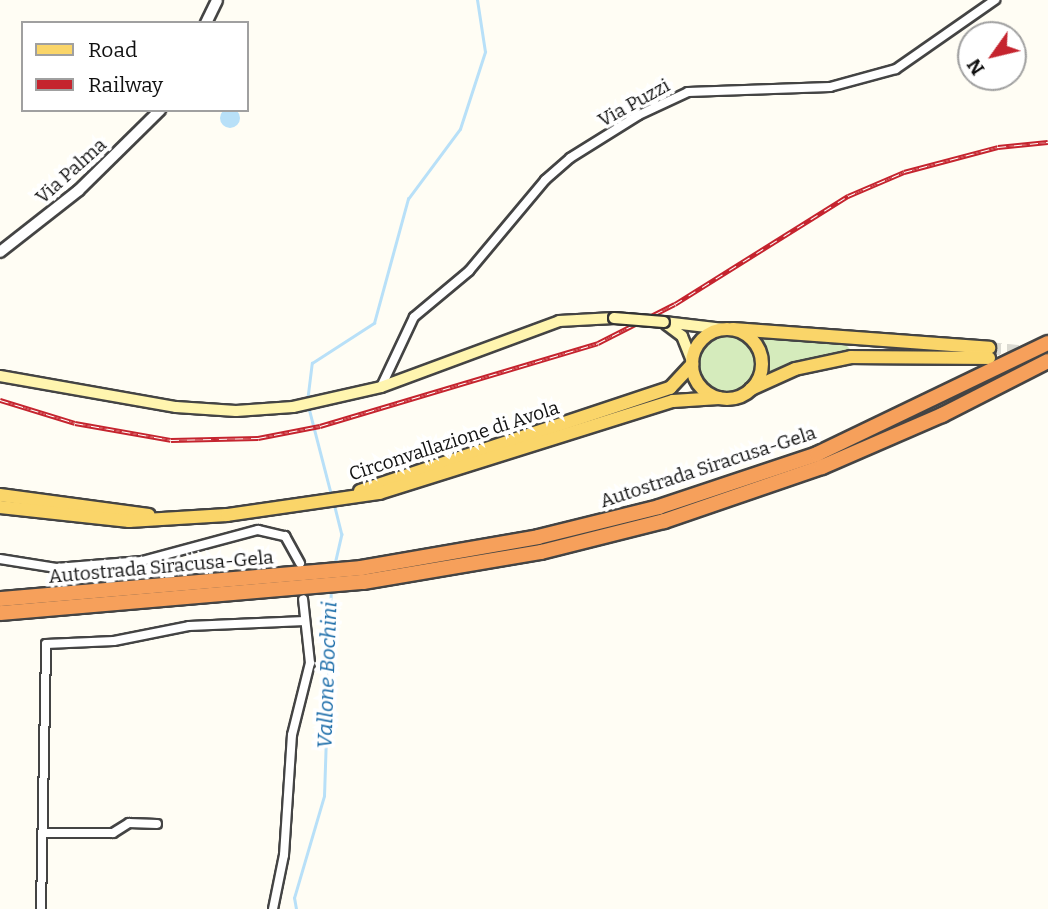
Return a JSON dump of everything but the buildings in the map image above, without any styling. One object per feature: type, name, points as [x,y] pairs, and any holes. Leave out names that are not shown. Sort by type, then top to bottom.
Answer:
[{"type":"highway","name":"Autostrada Siracusa-Gela","points":[[362,575],[538,537],[683,499],[817,454],[1048,343]]},
{"type":"highway","name":"Autostrada Siracusa-Gela","points":[[362,575],[541,551],[664,521],[822,467],[942,415],[1048,360]]},
{"type":"highway","points":[[324,579],[362,575]]},
{"type":"highway","name":"Autostrada Siracusa-Gela","points":[[0,599],[324,579]]},
{"type":"highway","name":"Autostrada Siracusa-Gela","points":[[0,613],[324,579]]},
{"type":"main road","points":[[0,376],[176,407],[236,411],[293,407],[381,387],[559,321],[614,318],[664,322],[989,353],[851,357],[794,369],[736,397],[719,398],[697,382],[682,336],[664,322]]},
{"type":"main road","points":[[692,363],[702,339],[728,329],[749,336],[759,349],[762,366],[751,389]]},
{"type":"main road","name":"Circonvallazione di Avola","points":[[346,497],[670,388],[692,363]]},
{"type":"main road","name":"Circonvallazione di Avola","points":[[346,497],[428,481],[673,401],[719,398]]},
{"type":"main road","points":[[4,495],[159,517]]},
{"type":"main road","points":[[0,507],[75,519],[129,521],[159,517],[227,515],[346,497]]},
{"type":"street","points":[[207,21],[217,0]]},
{"type":"street","name":"Via Puzzi","points":[[381,387],[414,317],[469,271],[545,180],[570,158],[639,115],[688,92],[830,87],[896,69],[995,0]]},
{"type":"street","name":"Via Palma","points":[[0,252],[79,190],[158,112]]},
{"type":"street","points":[[0,559],[56,568],[142,561],[258,530],[285,536],[300,563]]},
{"type":"street","points":[[273,909],[284,855],[292,735],[310,663],[303,599]]},
{"type":"street","points":[[41,909],[46,644],[114,642],[189,625],[305,621]]},
{"type":"street","points":[[42,834],[113,833],[129,823],[157,824]]},
{"type":"green space","points":[[721,335],[733,335],[748,343],[756,358],[756,370],[748,385],[733,393],[721,393],[706,385],[698,370],[698,358],[706,343]]},
{"type":"green space","points":[[758,338],[846,345],[850,349],[767,374],[766,355]]},
{"type":"water","points":[[222,112],[239,114],[239,122],[234,127],[226,127],[221,122]]},
{"type":"waterway","name":"Vallone Bochini","points":[[307,402],[312,363],[374,323],[408,199],[460,129],[485,52],[477,0]]},
{"type":"waterway","name":"Vallone Bochini","points":[[309,408],[332,497]]},
{"type":"waterway","name":"Vallone Bochini","points":[[334,503],[342,534],[335,565]]},
{"type":"waterway","name":"Vallone Bochini","points":[[296,909],[294,898],[324,796],[331,588]]},
{"type":"tunnel","points":[[989,348],[1048,354]]},
{"type":"railway","points":[[0,400],[75,423],[171,440],[258,438],[320,426],[598,343],[675,304],[848,196],[904,172],[998,147],[1048,142]]}]
